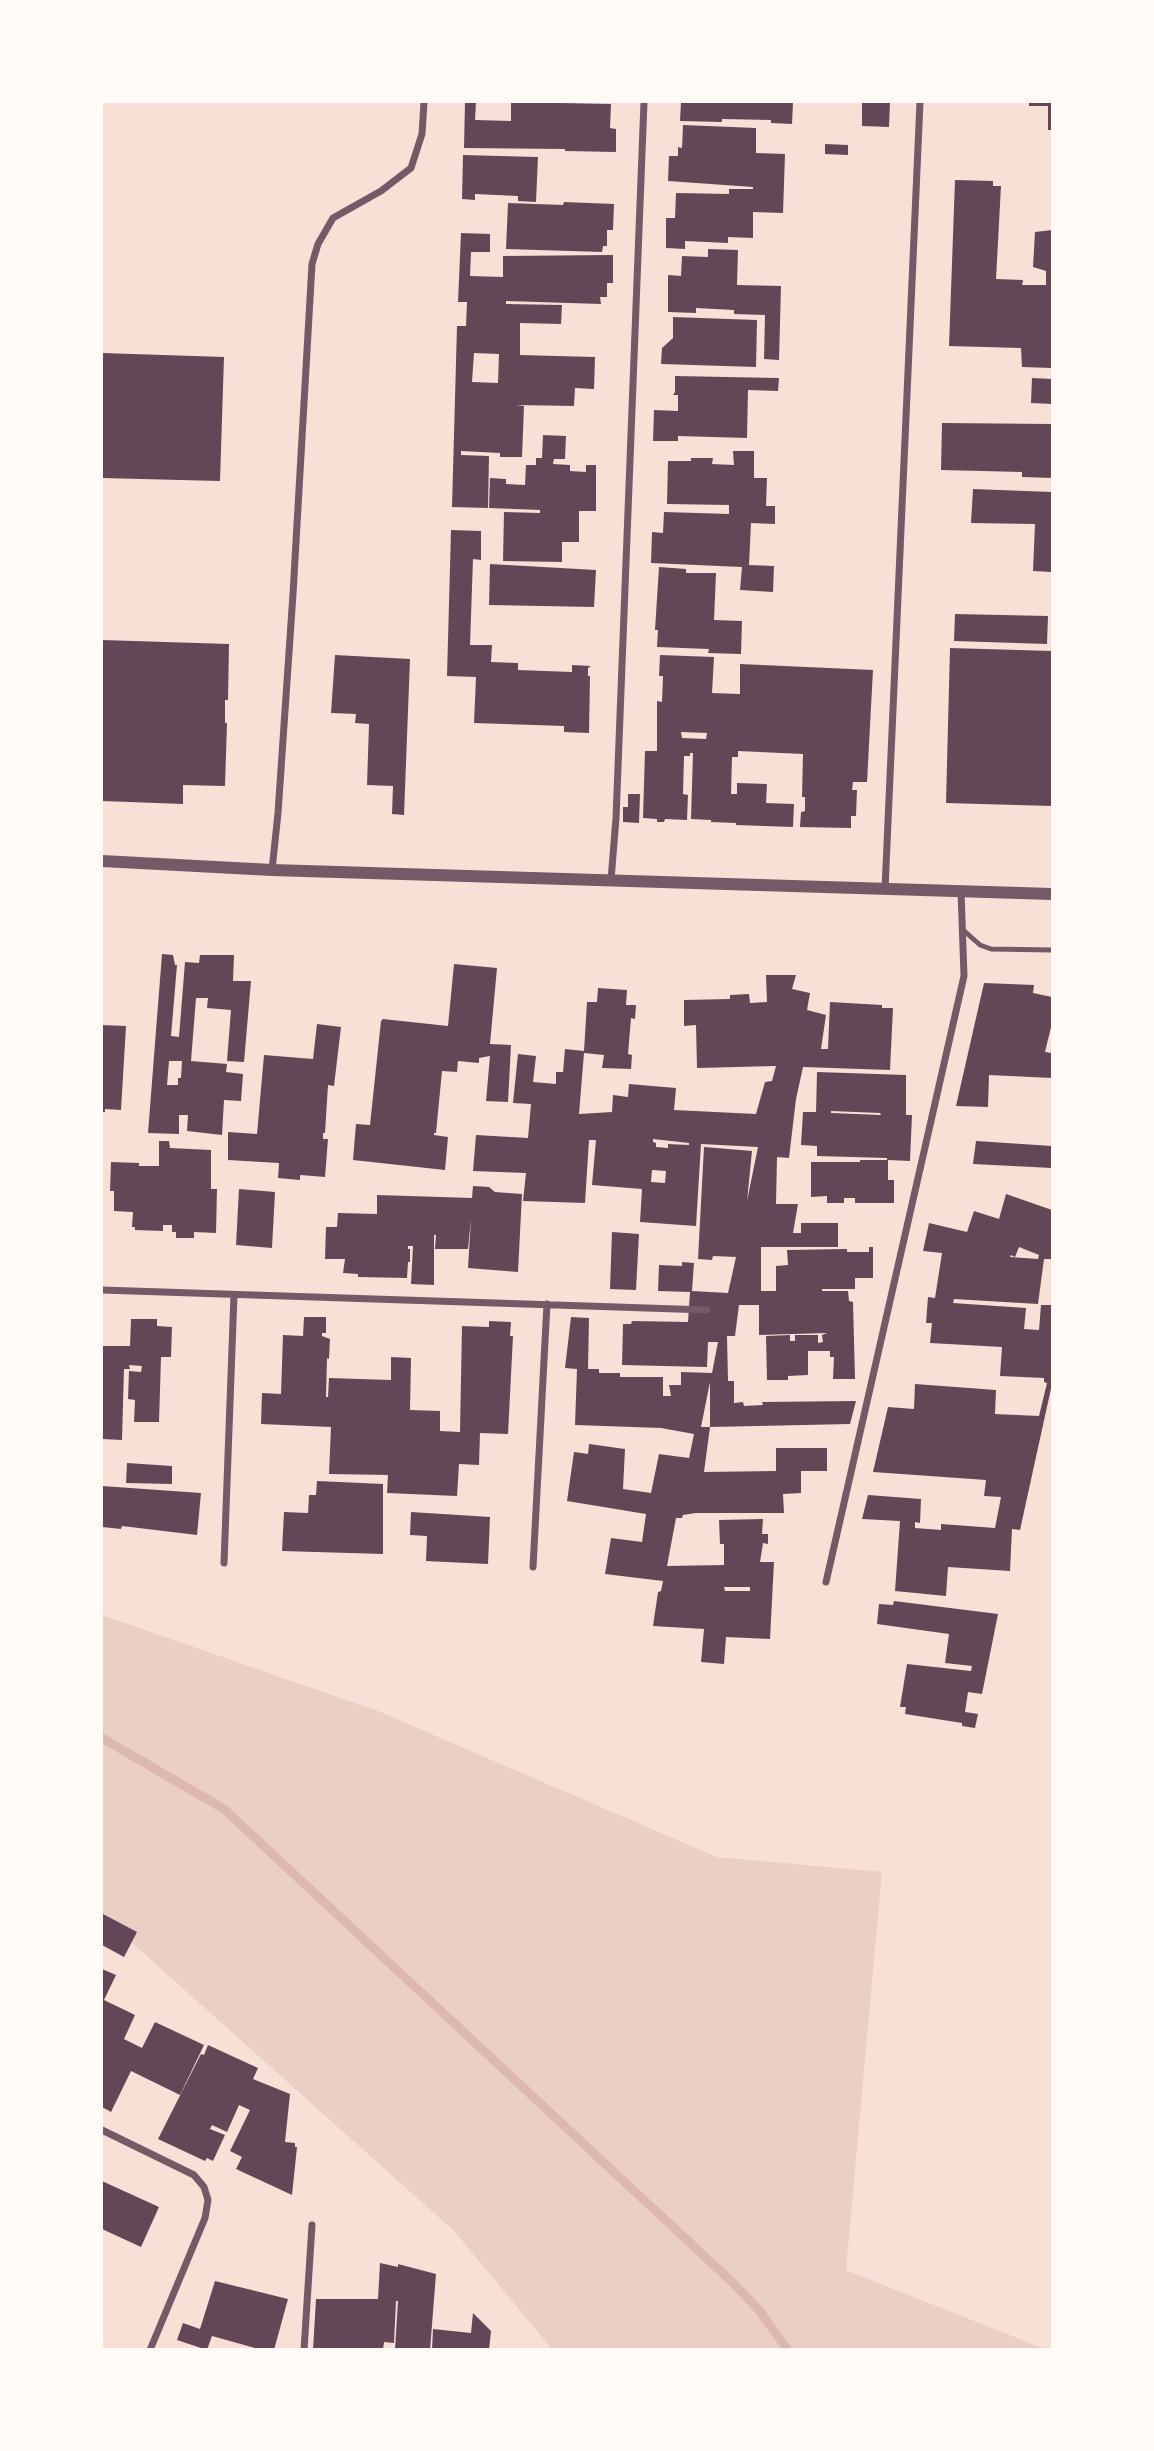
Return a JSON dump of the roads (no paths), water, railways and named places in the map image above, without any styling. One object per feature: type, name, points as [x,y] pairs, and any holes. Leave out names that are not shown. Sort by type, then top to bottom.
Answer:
[{"type":"street","points":[[272,870],[290,635],[312,264],[318,244],[333,218],[381,191],[411,168],[422,134],[424,102]]},
{"type":"street","points":[[611,880],[644,102]]},
{"type":"street","points":[[886,889],[920,102]]},
{"type":"street","points":[[102,861],[272,870],[1052,894]]},
{"type":"street","points":[[826,1582],[964,976],[961,891]]},
{"type":"street","points":[[102,1290],[707,1310]]},
{"type":"street","points":[[224,1563],[234,1295]]},
{"type":"street","points":[[533,1567],[547,1304]]},
{"type":"street","points":[[102,2130],[194,2175],[204,2187],[208,2200],[205,2218],[150,2350]]},
{"type":"street","points":[[304,2350],[312,2225]]},
{"type":"lane","points":[[962,929],[980,945],[991,949],[1052,950]]},
{"type":"waterway","points":[[102,1738],[224,1809],[731,2281],[758,2309],[788,2350]]}]
